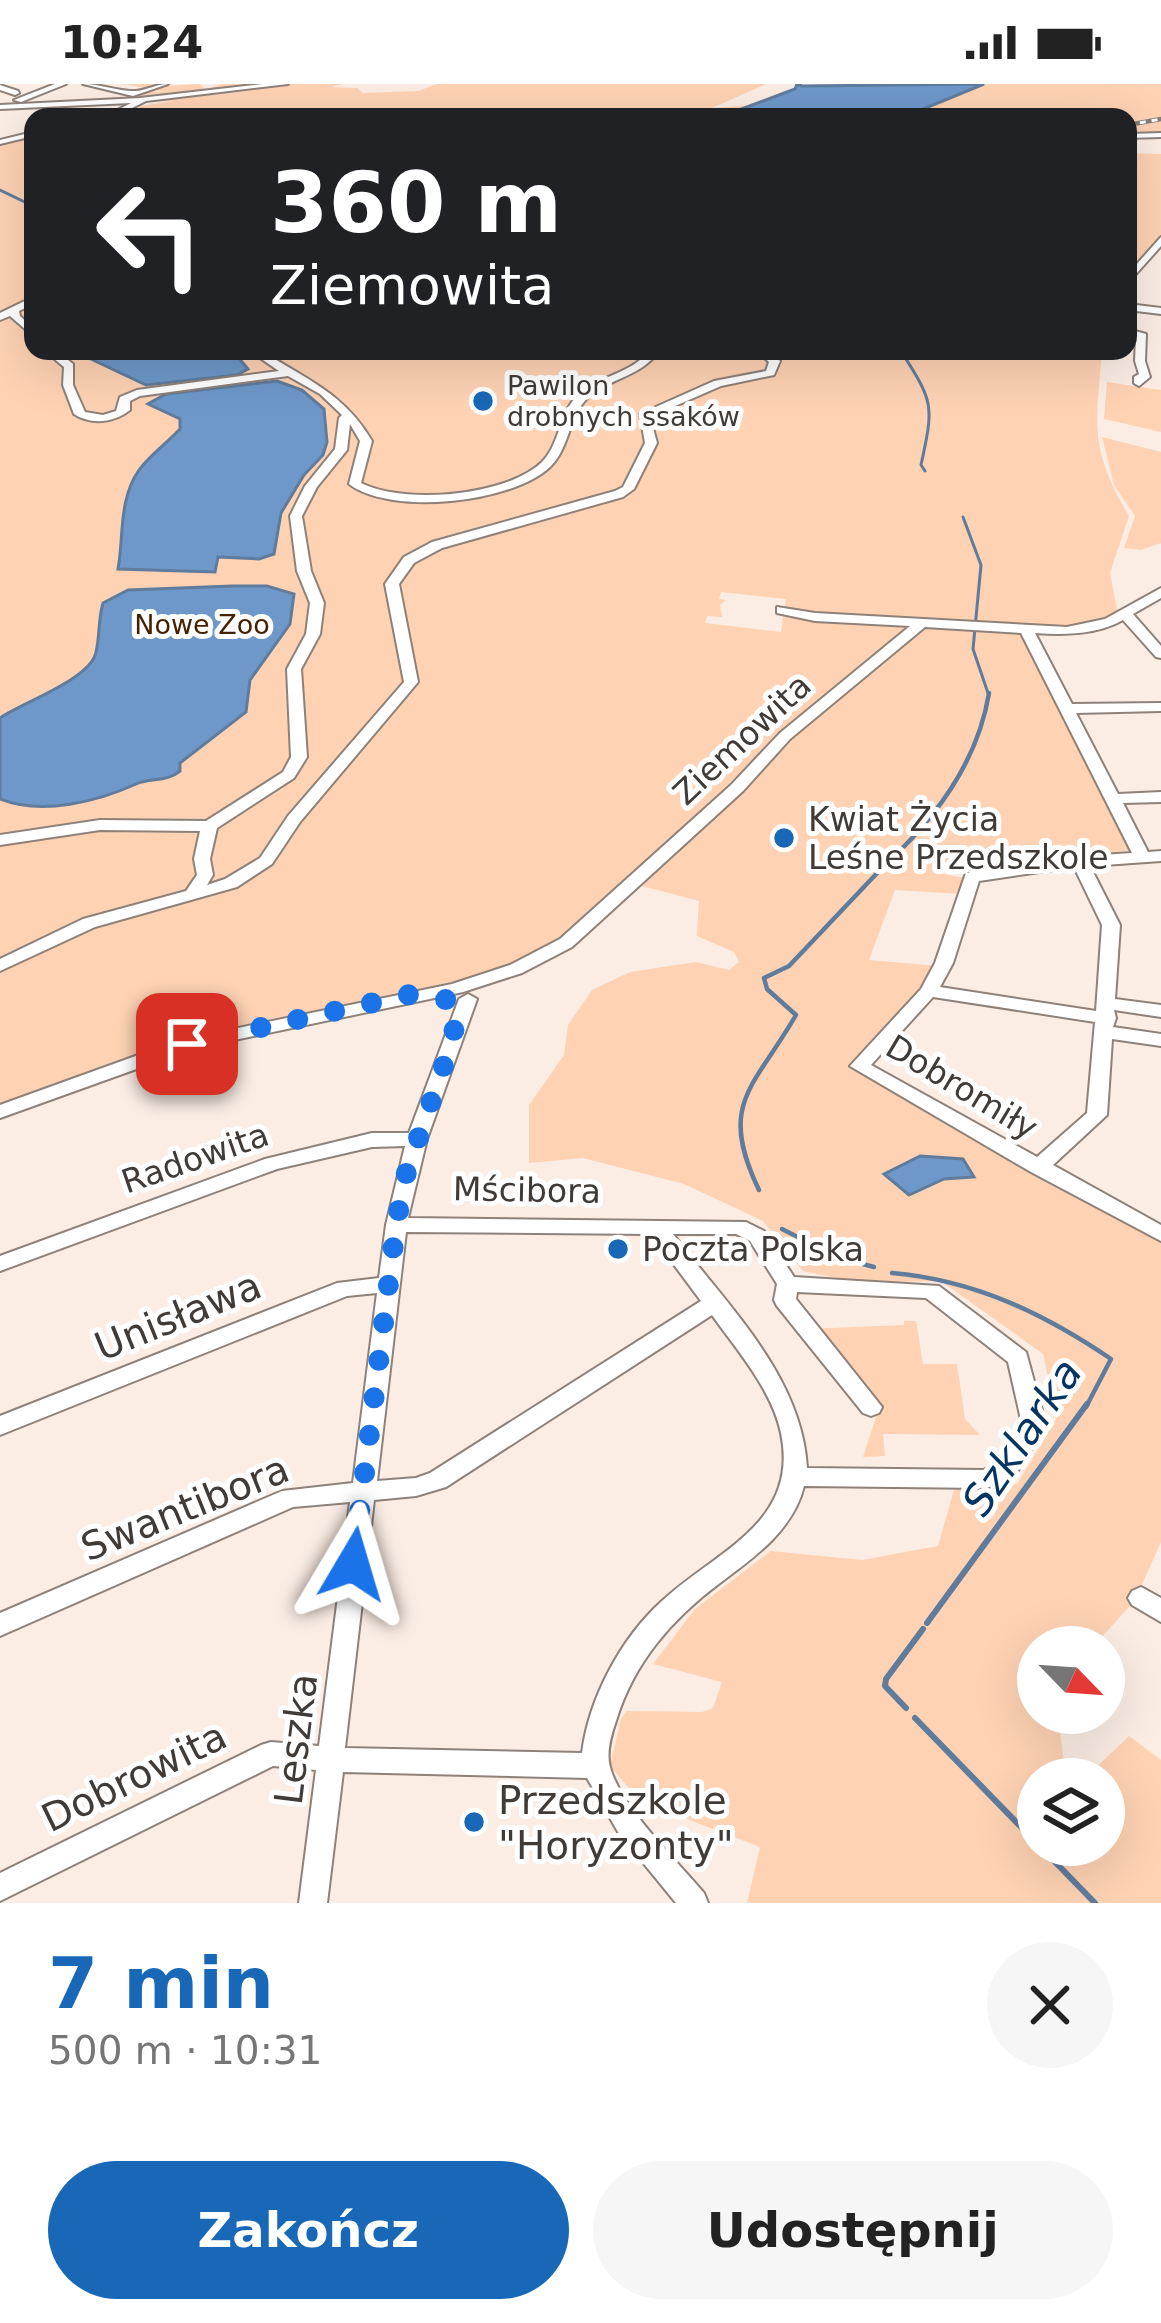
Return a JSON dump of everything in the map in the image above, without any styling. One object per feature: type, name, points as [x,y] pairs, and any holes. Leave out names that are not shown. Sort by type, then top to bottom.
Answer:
[{"type":"street","points":[[35,84],[46,88]]},
{"type":"street","points":[[0,105],[62,84]]},
{"type":"street","points":[[87,84],[134,100],[284,84]]},
{"type":"street","points":[[134,100],[164,84]]},
{"type":"street","points":[[0,105],[231,96],[296,84]]},
{"type":"street","points":[[0,86],[16,97],[106,96]]},
{"type":"street","points":[[134,100],[200,87]]},
{"type":"street","points":[[133,108],[134,100]]},
{"type":"street","points":[[1137,269],[1161,239]]},
{"type":"street","points":[[0,317],[24,306]]},
{"type":"street","points":[[16,312],[24,325]]},
{"type":"street","points":[[1137,333],[1141,334],[1140,361],[1145,368],[1139,383]]},
{"type":"street","points":[[61,360],[69,366],[68,385],[83,417],[119,414],[124,400],[136,393],[289,373]]},
{"type":"street","points":[[269,360],[331,395],[350,415],[366,441],[354,480],[364,493],[410,500],[517,482],[549,463],[577,402],[648,360]]},
{"type":"street","points":[[0,966],[88,922],[231,883],[266,861],[294,819],[411,682],[392,584],[400,568],[437,545],[619,494],[628,489],[651,443],[644,416],[718,383],[770,373],[775,360]]},
{"type":"street","points":[[0,840],[100,825],[209,826],[275,787],[296,766],[294,669],[313,634],[317,604],[304,571],[296,516],[311,486],[336,460],[350,415]]},
{"type":"street","points":[[782,610],[815,617],[1077,630],[1126,615],[1161,592]]},
{"type":"street","points":[[1126,615],[1161,654]]},
{"type":"street","name":"Ziemowita","points":[[459,998],[566,944],[737,788],[785,736],[922,624]]},
{"type":"street","points":[[1027,631],[1111,799],[1151,857]]},
{"type":"street","points":[[1143,634],[1161,633]]},
{"type":"street","points":[[1066,709],[1161,707]]},
{"type":"street","points":[[1111,799],[1161,797]]},
{"type":"street","points":[[192,895],[205,875],[202,860],[209,826]]},
{"type":"street","points":[[1038,1167],[1097,1115],[1111,925],[1079,861],[1151,857]]},
{"type":"street","name":"Dobromiły","points":[[1079,861],[972,877],[944,964],[929,991],[859,1066],[1161,1234]]},
{"type":"street","points":[[205,875],[231,883]]},
{"type":"street","points":[[929,991],[1106,1018],[1161,1040]]},
{"type":"street","points":[[0,1112],[187,1044],[420,994],[459,998]]},
{"type":"street","name":"Leszka","points":[[314,1903],[386,1285],[417,1139],[459,998]]},
{"type":"street","points":[[1106,1018],[1161,1011]]},
{"type":"street","name":"Radowita","points":[[0,1264],[272,1164],[372,1140],[417,1139]]},
{"type":"street","name":"Mścibora","points":[[396,1225],[746,1229],[757,1236],[788,1283],[785,1300],[871,1407]]},
{"type":"street","points":[[658,1228],[780,1398],[792,1430],[797,1477],[772,1528],[668,1610],[610,1696],[595,1766],[622,1813],[694,1903]]},
{"type":"street","points":[[788,1283],[907,1287],[940,1294],[1018,1358],[1034,1420],[1007,1468],[993,1479],[797,1477]]},
{"type":"street","name":"Unisława","points":[[0,1426],[345,1288],[386,1285]]},
{"type":"street","name":"Swantibora","points":[[0,1624],[290,1498],[416,1487],[438,1480],[712,1304]]},
{"type":"street","name":"Dobrowita","points":[[0,1887],[271,1754],[595,1766]]},
{"type":"green space","points":[[123,84],[199,84],[206,89],[222,84],[343,84],[331,87],[357,88],[363,93],[418,91],[437,84],[766,84],[712,108],[137,108],[172,101],[142,102],[248,91],[139,98],[147,91],[166,92]]},
{"type":"green space","points":[[984,84],[1161,84],[1161,137],[1137,139],[1137,108],[930,108]]},
{"type":"green space","name":"Nowe Zoo","points":[[24,139],[24,360],[1101,360],[1101,454],[1129,516],[1110,573],[1117,610],[1104,620],[1055,628],[920,623],[606,906],[541,955],[454,984],[183,1040],[0,1109],[0,143]],"holes":[[[721,592],[786,599],[781,632],[705,623],[707,616],[722,617],[720,605],[726,600],[719,599]]]},
{"type":"green space","points":[[1137,153],[1161,154],[1161,237],[1137,265]]},
{"type":"green space","points":[[1107,382],[1161,390],[1161,432],[1104,419]]},
{"type":"green space","points":[[1102,437],[1161,452],[1161,543],[1141,550],[1124,548],[1135,516],[1114,485]]},
{"type":"green space","points":[[923,627],[1023,634],[1132,850],[973,872],[938,865],[938,873],[965,878],[962,894],[895,890],[869,960],[938,966],[926,990],[855,1064],[1161,1235],[1161,1542],[1135,1600],[1112,1626],[1017,1626],[1017,1734],[1060,1734],[1065,1758],[1017,1758],[1017,1866],[1125,1866],[1125,1758],[1106,1758],[1129,1736],[1161,1760],[1161,1903],[747,1903],[760,1847],[640,1801],[610,1766],[621,1718],[627,1711],[702,1712],[713,1708],[722,1682],[653,1664],[695,1609],[771,1551],[862,1560],[938,1546],[956,1483],[1017,1484],[1057,1418],[1043,1354],[941,1281],[860,1283],[803,1271],[763,1221],[684,1184],[583,1158],[529,1163],[529,1105],[564,1055],[568,1025],[592,990],[630,972],[696,962],[729,970],[739,962],[734,952],[697,936],[699,901],[642,886],[825,705]]},
{"type":"green space","points":[[904,1321],[916,1321],[923,1364],[957,1364],[965,1419],[980,1435],[883,1434],[885,1456],[863,1457],[877,1414],[809,1329],[904,1325]]},
{"type":"water","points":[[797,84],[984,84],[926,108],[744,108],[795,89]]},
{"type":"water","points":[[93,360],[240,360],[248,369],[237,375],[146,385]]},
{"type":"water","points":[[277,381],[302,390],[324,409],[327,442],[323,455],[304,475],[281,513],[274,554],[259,559],[218,557],[215,572],[118,569],[132,482],[180,429],[180,419],[148,404],[166,394]]},
{"type":"water","points":[[267,586],[294,594],[290,624],[250,680],[246,712],[180,763],[180,771],[169,777],[70,804],[34,806],[0,799],[0,718],[69,681],[91,662],[103,603],[128,590]]},
{"type":"water","points":[[920,1156],[963,1159],[974,1177],[944,1179],[909,1195],[884,1174]]},
{"type":"waterway","points":[[0,190],[24,202]]},
{"type":"waterway","name":"Szklarka","points":[[907,360],[928,405],[921,465],[925,471]]},
{"type":"waterway","name":"Szklarka","points":[[963,517],[981,565],[973,649],[989,695]]},
{"type":"waterway","name":"Szklarka","points":[[886,864],[952,787],[975,742],[989,695]]},
{"type":"waterway","name":"Szklarka","points":[[759,1190],[741,1136],[741,1116],[755,1080],[796,1015],[767,989],[764,978],[789,966],[880,870]]},
{"type":"waterway","name":"Szklarka","points":[[782,1229],[837,1257],[874,1267]]},
{"type":"waterway","name":"Szklarka","points":[[892,1273],[951,1283],[1007,1301],[1111,1359],[1086,1407]]},
{"type":"waterway","name":"Szklarka","points":[[927,1623],[1087,1404]]},
{"type":"waterway","name":"Szklarka","points":[[906,1708],[885,1686],[886,1679],[923,1629]]},
{"type":"waterway","name":"Szklarka","points":[[915,1718],[1095,1903]]},
{"type":"railway","points":[[1137,123],[1161,119]]},
{"type":"place","name":"Pawilon drobnych ssaków","points":[[483,401]]},
{"type":"place","name":"Kwiat Życia Leśne Przedszkole","points":[[784,838]]},
{"type":"place","name":"Poczta Polska","points":[[618,1249]]},
{"type":"place","name":"Przedszkole \"Horyzonty\"","points":[[474,1822]]},
{"type":"route","points":[[187,1044],[412,994],[454,1001],[458,1020],[454,1036],[405,1177],[396,1225],[353,1564]]}]
